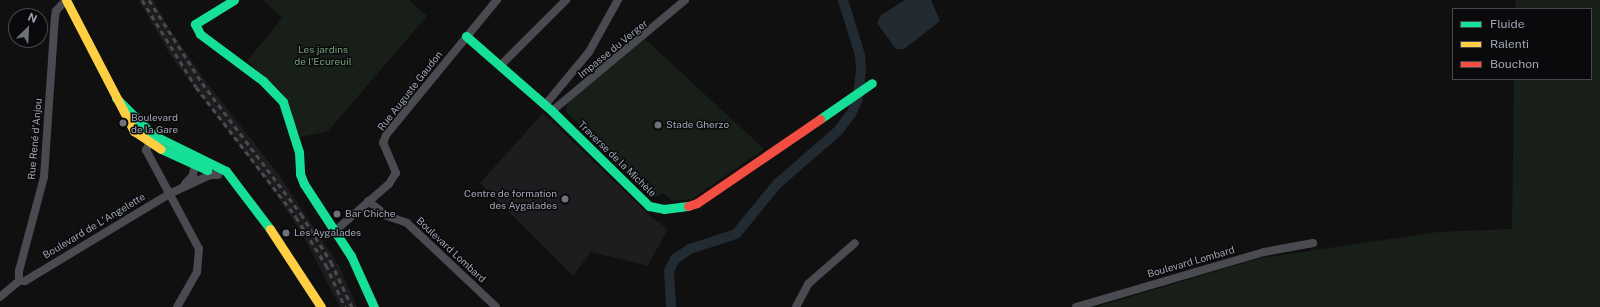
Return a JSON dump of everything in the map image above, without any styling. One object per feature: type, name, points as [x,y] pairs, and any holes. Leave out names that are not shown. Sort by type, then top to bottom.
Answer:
[{"type":"street","points":[[66,0],[134,131],[166,153],[218,175],[247,198]]},
{"type":"street","name":"Rue René d'Anjou","points":[[19,280],[19,272],[44,177],[56,11],[66,0]]},
{"type":"street","points":[[234,0],[195,24],[200,34],[263,81],[283,102],[299,152],[300,174],[304,184],[336,230],[374,307]]},
{"type":"street","points":[[466,36],[497,0]]},
{"type":"street","points":[[501,65],[566,0]]},
{"type":"street","points":[[545,105],[589,52],[618,0]]},
{"type":"street","name":"Impasse du Verger","points":[[552,112],[685,0]]},
{"type":"street","name":"Traverse de la Michèle","points":[[466,36],[545,105],[649,206],[680,209],[697,203],[849,97],[872,83]]},
{"type":"street","name":"Rue Auguste Gaudon","points":[[336,230],[388,184],[396,173],[383,143],[386,135],[466,36]]},
{"type":"street","points":[[116,98],[142,125],[162,140],[226,170],[283,246],[320,306]]},
{"type":"street","points":[[150,142],[162,140]]},
{"type":"street","points":[[150,142],[146,150],[169,194],[196,240],[200,258],[190,288],[177,307]]},
{"type":"street","points":[[176,147],[195,164]]},
{"type":"street","name":"Boulevard de L'Angelette","points":[[181,187],[193,175],[195,164]]},
{"type":"street","name":"Boulevard de L'Angelette","points":[[19,280],[26,281],[181,187],[210,175],[218,175]]},
{"type":"street","name":"Boulevard Lombard","points":[[368,202],[386,216],[407,223],[496,307]]},
{"type":"street","points":[[796,307],[808,284],[855,243]]},
{"type":"street","name":"Boulevard Lombard","points":[[1076,307],[1264,252],[1313,243]]},
{"type":"street","points":[[0,296],[19,280]]},
{"type":"shaded area","points":[[139,0],[153,0],[171,31],[207,83],[279,175],[339,266],[357,307],[340,307],[303,235],[273,190],[172,58]]},
{"type":"shaded area","points":[[905,0],[931,0],[940,21],[904,49],[896,49],[877,23],[881,15]]},
{"type":"shaded area","name":"Centre de formation des Aygalades","points":[[543,113],[649,215],[668,229],[649,263],[649,266],[591,252],[573,276],[480,183]]},
{"type":"green space","name":"Les jardins de l'Ecureuil","points":[[263,0],[409,0],[427,16],[327,132],[300,137],[281,92],[247,61],[282,18]]},
{"type":"green space","points":[[1516,0],[1600,0],[1600,307],[1096,307],[1261,258],[1438,232],[1512,229],[1514,80],[1592,80],[1592,8],[1515,8]]},
{"type":"green space","name":"Stade Gherzo","points":[[645,39],[764,149],[692,199],[673,201],[663,193],[655,197],[566,112],[567,105],[571,100]]},
{"type":"waterway","points":[[671,307],[669,271],[675,259],[690,249],[736,234],[777,184],[838,131],[851,114],[858,98],[861,69],[860,55],[843,0]]},
{"type":"railway","points":[[142,0],[196,87],[296,217],[326,265],[345,307]]},
{"type":"railway","points":[[149,0],[202,83],[301,214],[331,262],[352,307]]},
{"type":"traffic: fast","points":[[234,0],[195,24],[200,34],[263,81],[283,102],[299,152],[300,174],[304,184],[351,256],[374,307]]},
{"type":"traffic: fast","points":[[466,36],[552,111],[649,206],[664,209],[688,206]]},
{"type":"traffic: fast","points":[[820,119],[872,83]]},
{"type":"traffic: fast","points":[[116,98],[153,135],[226,171],[270,229]]},
{"type":"traffic: fast","points":[[161,149],[207,170]]},
{"type":"traffic: slow","points":[[66,0],[134,131],[161,149]]},
{"type":"traffic: slow","points":[[270,229],[321,307]]},
{"type":"traffic: jam","points":[[688,206],[697,203],[820,119]]},
{"type":"place","name":"Boulevard de la Gare","points":[[123,123]]},
{"type":"place","name":"Stade Gherzo","points":[[658,125]]},
{"type":"place","name":"Centre de formation des Aygalades","points":[[565,199]]},
{"type":"place","name":"Bar Chiche","points":[[337,214]]},
{"type":"place","name":"Les Aygalades","points":[[286,233]]}]
